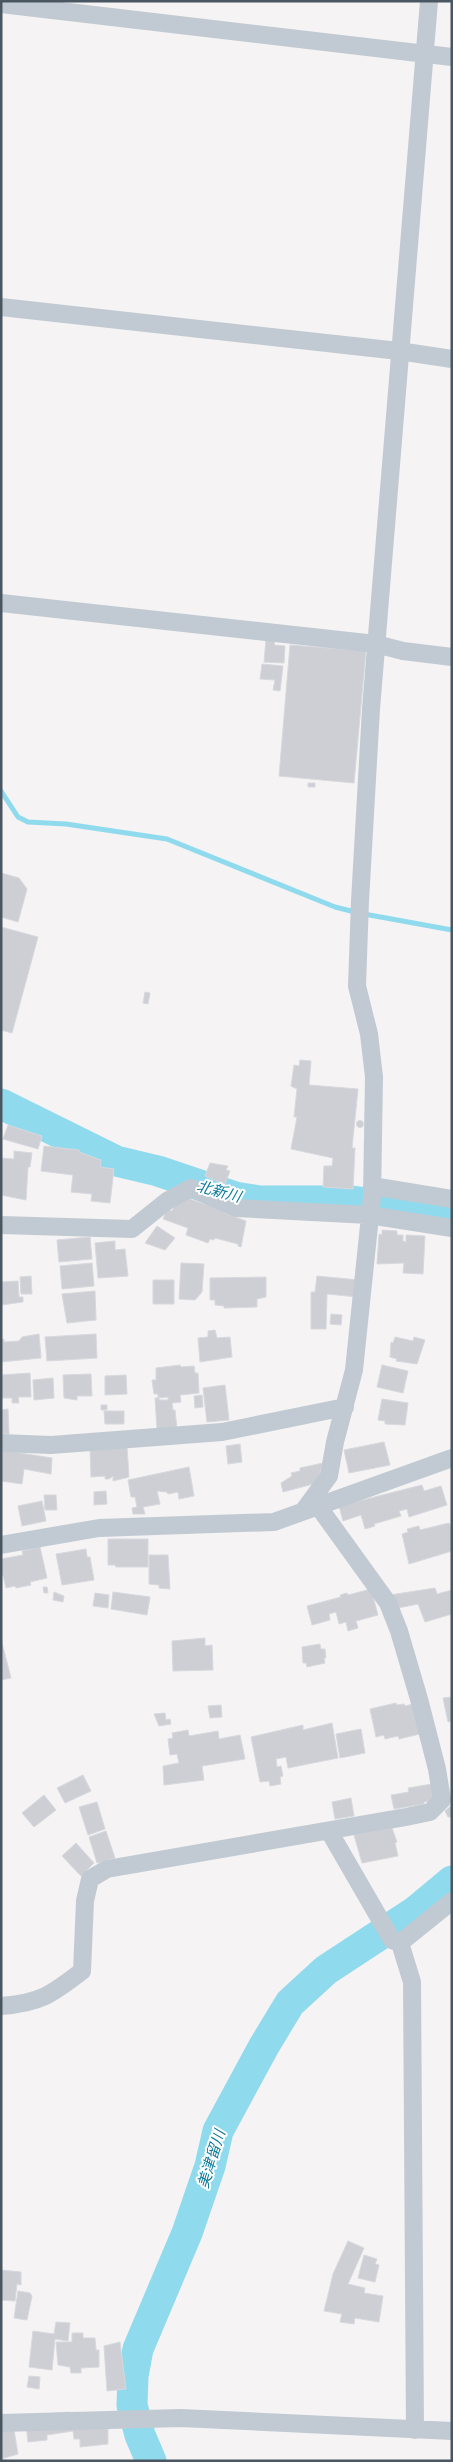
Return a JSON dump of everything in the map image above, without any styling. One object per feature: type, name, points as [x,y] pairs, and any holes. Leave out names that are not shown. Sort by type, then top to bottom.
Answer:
[{"type":"street","points":[[311,1508],[329,1476],[335,1442],[354,1370],[372,1191],[374,1077],[368,1034],[357,986],[360,901],[376,644],[429,1]]},
{"type":"street","points":[[1,4],[452,57]]},
{"type":"street","points":[[1,307],[399,351],[452,359]]},
{"type":"street","points":[[1,602],[376,644],[403,651],[452,657]]},
{"type":"street","points":[[1,1225],[132,1229],[167,1201],[191,1188],[236,1208],[368,1216],[452,1228]]},
{"type":"street","points":[[372,1191],[452,1199]]},
{"type":"street","points":[[1,1443],[51,1445],[222,1432],[345,1407]]},
{"type":"street","points":[[1,1545],[99,1528],[274,1522],[452,1458]]},
{"type":"street","points":[[1,2006],[25,2004],[49,1996],[82,1971],[85,1901],[90,1879],[107,1869],[430,1812],[442,1800],[437,1769],[419,1699],[399,1631],[388,1603],[311,1508]]},
{"type":"street","points":[[329,1831],[378,1916],[396,1942],[412,1982],[415,2430]]},
{"type":"street","points":[[396,1942],[452,1900]]},
{"type":"street","points":[[1,2423],[181,2418],[452,2431]]},
{"type":"building","points":[[266,639],[275,640],[274,645],[285,646],[284,663],[264,662]]},
{"type":"building","points":[[290,645],[366,651],[354,783],[279,776]]},
{"type":"building","points":[[262,664],[283,666],[280,691],[273,690],[275,680],[260,679]]},
{"type":"building","points":[[308,783],[315,783],[315,787],[308,787]]},
{"type":"building","points":[[1,873],[19,878],[27,889],[18,922],[1,917]]},
{"type":"building","points":[[1,927],[38,937],[12,1033],[1,1030]]},
{"type":"building","points":[[145,992],[150,993],[148,1004],[143,1003]]},
{"type":"building","points":[[300,1060],[311,1061],[309,1085],[358,1089],[352,1148],[355,1148],[353,1189],[323,1187],[324,1166],[332,1166],[333,1158],[291,1149],[297,1117],[294,1117],[297,1089],[291,1086],[294,1065],[299,1066]]},
{"type":"building","points":[[360,1121],[363,1124],[360,1127],[357,1124]]},
{"type":"building","points":[[8,1125],[42,1136],[38,1149],[3,1139]]},
{"type":"building","points":[[44,1146],[79,1150],[79,1152],[101,1160],[100,1167],[114,1169],[110,1203],[91,1201],[92,1194],[71,1192],[73,1175],[41,1171]]},
{"type":"building","points":[[14,1151],[32,1153],[30,1167],[28,1167],[26,1200],[1,1195],[1,1158],[14,1159]]},
{"type":"building","points":[[210,1163],[228,1166],[226,1170],[230,1171],[225,1184],[205,1176]]},
{"type":"building","points":[[184,1197],[225,1211],[224,1213],[246,1221],[241,1247],[238,1244],[215,1238],[214,1240],[210,1239],[208,1243],[186,1235],[188,1228],[163,1219],[167,1209],[172,1211],[175,1204]]},
{"type":"building","points":[[157,1226],[175,1238],[165,1250],[145,1243]]},
{"type":"building","points":[[382,1230],[397,1231],[397,1235],[403,1235],[403,1241],[406,1242],[406,1235],[425,1236],[423,1274],[403,1273],[404,1263],[377,1264],[379,1234],[382,1235]]},
{"type":"building","points":[[90,1237],[92,1259],[59,1262],[57,1240]]},
{"type":"building","points":[[115,1241],[115,1250],[125,1249],[128,1276],[98,1278],[95,1243]]},
{"type":"building","points":[[92,1263],[94,1286],[62,1289],[60,1266]]},
{"type":"building","points":[[181,1263],[204,1264],[202,1292],[195,1300],[179,1299]]},
{"type":"building","points":[[31,1276],[32,1294],[21,1294],[20,1277]]},
{"type":"building","points":[[317,1276],[359,1280],[358,1297],[327,1294],[326,1329],[311,1329],[311,1292],[315,1292]]},
{"type":"building","points":[[266,1277],[266,1297],[257,1299],[257,1307],[224,1308],[224,1306],[215,1305],[215,1300],[210,1300],[210,1278]]},
{"type":"building","points":[[153,1280],[174,1280],[174,1304],[153,1304]]},
{"type":"building","points":[[18,1281],[19,1297],[23,1297],[23,1302],[1,1305],[1,1282]]},
{"type":"building","points":[[95,1291],[96,1320],[67,1323],[62,1294]]},
{"type":"building","points":[[331,1314],[342,1315],[341,1325],[330,1324]]},
{"type":"building","points":[[215,1330],[217,1338],[230,1337],[232,1357],[200,1362],[198,1338],[208,1337],[208,1331]]},
{"type":"building","points":[[39,1334],[41,1358],[1,1362],[1,1340],[4,1339],[4,1342],[19,1341],[22,1337]]},
{"type":"building","points":[[96,1334],[97,1358],[47,1361],[45,1337]]},
{"type":"building","points":[[395,1337],[413,1341],[414,1337],[425,1340],[417,1364],[396,1361],[397,1359],[390,1357],[391,1342],[393,1343]]},
{"type":"building","points":[[180,1365],[181,1367],[194,1366],[195,1373],[198,1373],[199,1393],[180,1395],[181,1402],[172,1403],[173,1410],[175,1410],[177,1429],[157,1430],[155,1398],[158,1398],[158,1394],[154,1394],[152,1380],[156,1380],[156,1368]],"holes":[[[168,1397],[168,1400],[159,1400],[158,1398]]]},
{"type":"building","points":[[382,1365],[408,1371],[403,1393],[377,1387]]},
{"type":"building","points":[[30,1373],[31,1397],[18,1397],[19,1403],[12,1403],[12,1398],[1,1398],[1,1375]]},
{"type":"building","points":[[91,1374],[92,1396],[77,1396],[77,1400],[64,1398],[63,1375]]},
{"type":"building","points":[[126,1375],[127,1394],[105,1395],[105,1376]]},
{"type":"building","points":[[53,1378],[54,1398],[34,1400],[33,1380]]},
{"type":"building","points":[[225,1385],[229,1420],[207,1422],[203,1388]]},
{"type":"building","points":[[202,1395],[203,1407],[195,1408],[194,1396]]},
{"type":"building","points":[[382,1399],[408,1403],[405,1425],[385,1424],[385,1421],[378,1420]]},
{"type":"building","points":[[101,1405],[107,1405],[107,1410],[101,1410]]},
{"type":"building","points":[[8,1409],[9,1434],[1,1434],[1,1410]]},
{"type":"building","points":[[104,1411],[124,1411],[124,1424],[105,1424]]},
{"type":"building","points":[[384,1442],[390,1465],[349,1473],[344,1450]]},
{"type":"building","points":[[240,1444],[242,1462],[228,1464],[226,1446]]},
{"type":"building","points":[[127,1447],[129,1477],[113,1481],[113,1476],[109,1479],[105,1479],[105,1476],[91,1477],[90,1449]]},
{"type":"building","points":[[1,1450],[52,1458],[51,1474],[24,1469],[22,1484],[1,1481]]},
{"type":"building","points":[[323,1463],[317,1483],[283,1492],[281,1483],[292,1476],[291,1473],[300,1471],[300,1468]]},
{"type":"building","points":[[189,1467],[194,1496],[179,1499],[178,1492],[168,1494],[167,1492],[157,1491],[160,1504],[143,1507],[145,1514],[133,1514],[132,1508],[137,1507],[135,1497],[131,1497],[128,1480]]},
{"type":"building","points":[[422,1485],[424,1491],[441,1486],[447,1505],[409,1517],[407,1509],[399,1511],[401,1516],[374,1524],[375,1526],[365,1529],[361,1515],[343,1521],[339,1506]]},
{"type":"building","points":[[106,1491],[107,1504],[94,1505],[94,1492]]},
{"type":"building","points":[[44,1495],[56,1495],[57,1510],[45,1510]]},
{"type":"building","points":[[42,1501],[46,1521],[22,1526],[18,1506]]},
{"type":"building","points":[[449,1523],[452,1528],[452,1551],[409,1564],[402,1534],[408,1532],[407,1529],[419,1526],[420,1530]]},
{"type":"building","points":[[108,1539],[148,1539],[148,1567],[116,1567],[115,1565],[108,1565]]},
{"type":"building","points":[[40,1547],[47,1578],[30,1582],[31,1585],[6,1588],[3,1575],[1,1576],[1,1559],[23,1555],[22,1551]]},
{"type":"building","points":[[86,1549],[87,1557],[90,1557],[94,1580],[62,1585],[56,1554]]},
{"type":"building","points":[[149,1555],[168,1555],[170,1589],[159,1588],[159,1585],[149,1584]]},
{"type":"building","points":[[43,1587],[47,1587],[48,1593],[44,1593]]},
{"type":"building","points":[[435,1588],[437,1594],[452,1590],[452,1614],[425,1622],[418,1604],[393,1609],[390,1595]]},
{"type":"building","points":[[371,1589],[378,1615],[356,1621],[358,1628],[348,1631],[346,1622],[339,1624],[336,1612],[329,1614],[330,1620],[312,1625],[307,1606],[341,1597],[340,1595],[347,1593],[348,1595]]},
{"type":"building","points":[[54,1592],[64,1596],[63,1602],[53,1600]]},
{"type":"building","points":[[113,1592],[150,1597],[147,1615],[111,1609]]},
{"type":"building","points":[[95,1593],[109,1595],[108,1608],[93,1606]]},
{"type":"building","points":[[205,1638],[205,1646],[212,1645],[213,1670],[173,1671],[172,1641]]},
{"type":"building","points":[[1,1639],[11,1678],[1,1680]]},
{"type":"building","points":[[320,1644],[321,1649],[325,1649],[325,1663],[307,1667],[306,1663],[303,1663],[302,1647]]},
{"type":"building","points":[[452,1697],[452,1721],[448,1722],[443,1698]]},
{"type":"building","points":[[396,1703],[397,1705],[404,1704],[405,1706],[413,1704],[420,1734],[399,1739],[398,1736],[385,1739],[384,1735],[376,1737],[370,1709]]},
{"type":"building","points":[[221,1705],[222,1717],[210,1718],[208,1706]]},
{"type":"building","points":[[165,1713],[166,1720],[170,1719],[171,1724],[159,1726],[154,1714]]},
{"type":"building","points":[[332,1723],[338,1758],[288,1768],[286,1757],[276,1759],[277,1767],[281,1766],[283,1776],[280,1777],[281,1784],[270,1786],[269,1781],[260,1782],[251,1737],[303,1725],[303,1730]]},
{"type":"building","points":[[361,1729],[365,1753],[340,1758],[336,1734]]},
{"type":"building","points":[[188,1730],[189,1736],[218,1731],[219,1739],[240,1735],[245,1759],[202,1766],[204,1780],[164,1785],[163,1766],[179,1763],[177,1754],[170,1755],[168,1739],[173,1738],[172,1733]]},
{"type":"building","points":[[83,1775],[91,1791],[65,1803],[57,1788]]},
{"type":"building","points":[[432,1784],[435,1800],[424,1802],[424,1804],[394,1809],[391,1795],[409,1792],[408,1788]]},
{"type":"building","points":[[44,1795],[56,1810],[34,1827],[22,1813]]},
{"type":"building","points":[[351,1798],[354,1816],[335,1819],[332,1802]]},
{"type":"building","points":[[97,1802],[105,1829],[88,1835],[79,1807]]},
{"type":"building","points":[[452,1805],[452,1817],[448,1817],[445,1811]]},
{"type":"building","points":[[392,1828],[397,1842],[395,1843],[398,1856],[362,1863],[354,1835]]},
{"type":"building","points":[[106,1831],[115,1858],[97,1863],[89,1837]]},
{"type":"building","points":[[76,1843],[94,1863],[81,1876],[62,1856]]},
{"type":"building","points":[[348,2241],[364,2248],[348,2284],[365,2288],[364,2293],[383,2296],[379,2322],[355,2318],[354,2324],[340,2322],[342,2314],[324,2311],[333,2274]]},
{"type":"building","points":[[364,2255],[377,2259],[375,2264],[379,2265],[375,2282],[358,2278]]},
{"type":"building","points":[[1,2270],[21,2272],[21,2285],[17,2284],[15,2301],[1,2300]]},
{"type":"building","points":[[18,2291],[30,2293],[32,2296],[27,2320],[14,2318]]},
{"type":"building","points":[[56,2322],[70,2323],[68,2341],[55,2339],[52,2370],[29,2367],[33,2331],[54,2334]]},
{"type":"building","points":[[72,2333],[83,2333],[83,2338],[95,2338],[96,2350],[99,2350],[99,2367],[81,2368],[81,2373],[71,2373],[70,2367],[58,2365],[56,2342],[72,2342]]},
{"type":"building","points":[[120,2342],[126,2389],[107,2391],[104,2346]]},
{"type":"building","points":[[29,2376],[40,2377],[39,2389],[27,2387]]},
{"type":"building","points":[[69,2412],[69,2414],[108,2428],[108,2444],[80,2447],[80,2439],[74,2439],[73,2431],[47,2435],[47,2440],[28,2442],[26,2424],[44,2414]]},
{"type":"building","points":[[14,2430],[18,2454],[1,2459],[1,2432]]},
{"type":"waterway","points":[[1,791],[18,817],[28,822],[66,824],[167,839],[335,907],[355,912]]},
{"type":"waterway","points":[[364,914],[452,930]]},
{"type":"waterway","name":"北新川","points":[[1,1104],[116,1161],[158,1171],[235,1197],[260,1201],[352,1201],[452,1214]]},
{"type":"waterway","name":"美津留川","points":[[151,2461],[140,2435],[132,2405],[133,2376],[138,2349],[187,2233],[210,2166],[218,2131],[264,2046],[290,2003],[326,1970],[416,1911],[452,1881]]}]
